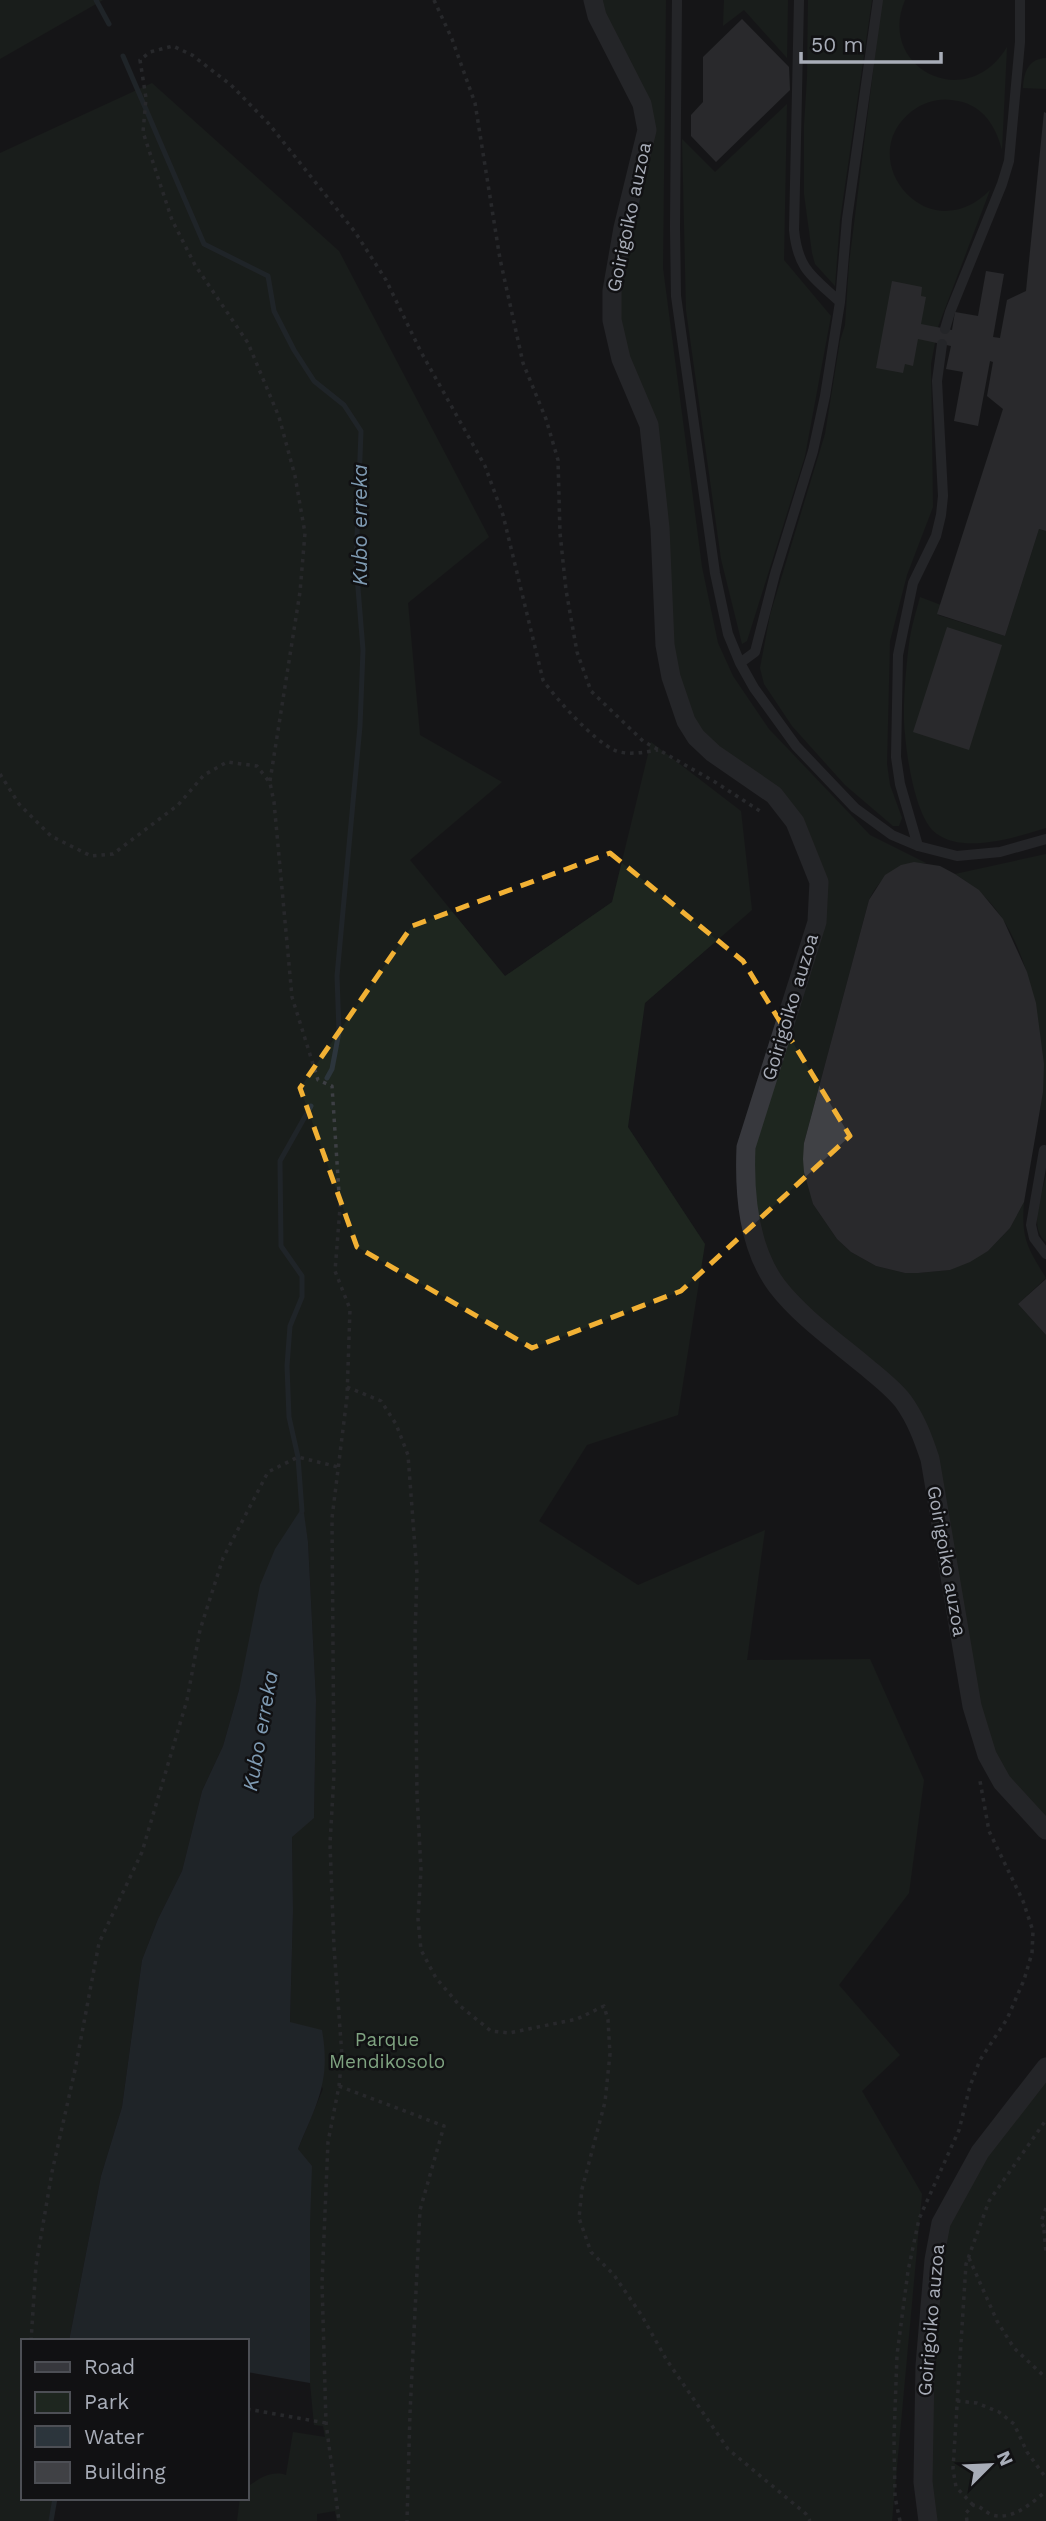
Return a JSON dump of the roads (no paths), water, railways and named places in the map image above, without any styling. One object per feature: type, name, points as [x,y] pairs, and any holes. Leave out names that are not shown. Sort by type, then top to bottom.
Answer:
[{"type":"street","name":"Goirigoiko auzoa","points":[[593,0],[597,16],[642,104],[648,130],[623,228],[612,290],[612,320],[621,359],[649,425],[660,528],[665,645],[671,677],[686,721],[696,737],[713,753],[774,795],[795,821],[819,882],[817,922],[746,1147],[748,1216],[761,1255],[776,1284],[795,1306],[889,1386],[903,1401],[920,1429],[930,1459],[972,1706],[987,1755],[1002,1782],[1046,1830]]},
{"type":"street","name":"Goirigoiko auzoa","points":[[928,2521],[923,2482],[925,2366],[933,2260],[941,2223],[980,2152],[1046,2067]]},
{"type":"lane","points":[[677,0],[676,296],[715,573],[727,634],[754,688],[796,746],[855,808],[892,835],[918,846],[957,856],[1000,852],[1046,839]]},
{"type":"lane","points":[[799,0],[794,230],[796,253],[803,265],[840,302]]},
{"type":"lane","points":[[740,663],[755,652],[775,573],[813,451],[825,396],[840,302],[847,219],[878,0]]},
{"type":"lane","points":[[945,329],[1009,161],[1020,42],[1020,0]]},
{"type":"lane","points":[[918,846],[900,784],[896,757],[898,655],[913,583],[936,536],[941,515],[943,496],[937,381],[942,344]]},
{"type":"lane","points":[[1044,1150],[1031,1225],[1034,1238],[1046,1254]]},
{"type":"water","points":[[303,1506],[308,1542],[316,1700],[314,1818],[292,1837],[290,2022],[322,2030],[325,2064],[320,2091],[298,2149],[312,2166],[310,2383],[248,2372],[248,2339],[69,2339],[101,2176],[122,2107],[142,1960],[158,1919],[182,1871],[202,1791],[223,1746],[239,1690],[260,1585],[275,1549]]},
{"type":"waterway","name":"Kubo erreka","points":[[96,0],[109,24]]},
{"type":"waterway","name":"Kubo erreka","points":[[123,56],[204,244],[268,276],[274,311],[294,350],[314,381],[344,405],[361,431],[356,563],[363,650],[360,726],[337,976],[339,1032],[332,1069],[327,1078]]},
{"type":"waterway","name":"Kubo erreka","points":[[302,1511],[298,1457],[289,1417],[287,1366],[290,1326],[302,1297],[302,1276],[281,1246],[280,1161],[311,1106]]},
{"type":"waterway","points":[[51,2521],[55,2500]]},
{"type":"park label","name":"Parque Mendikosolo","points":[[387,2050]]}]
